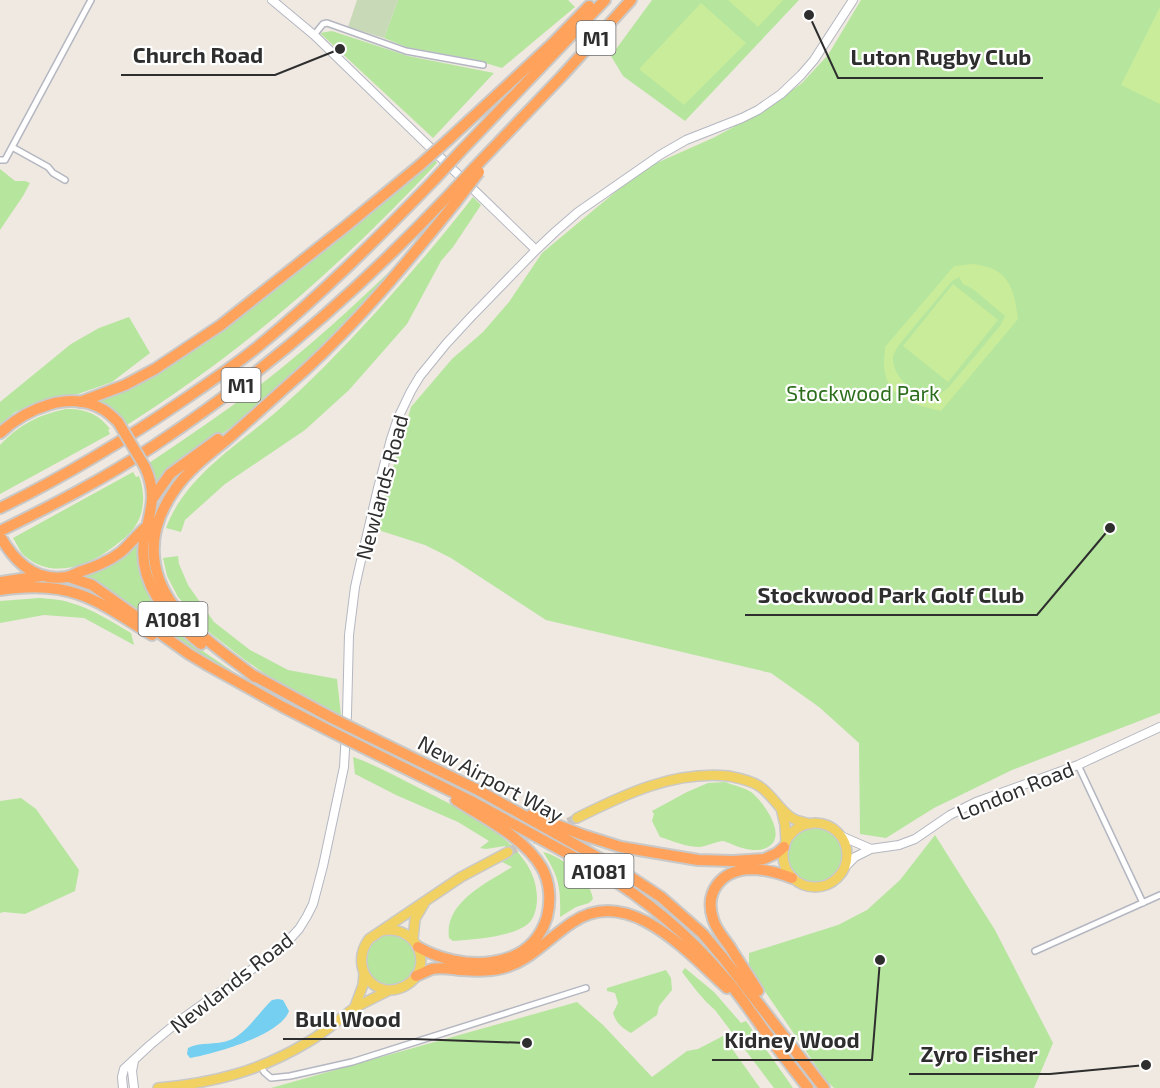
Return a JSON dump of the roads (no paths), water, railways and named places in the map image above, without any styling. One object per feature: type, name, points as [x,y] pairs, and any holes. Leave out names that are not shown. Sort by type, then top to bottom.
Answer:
[{"type":"highway","points":[[80,402],[125,385],[155,369],[222,325],[420,165],[553,43],[596,0]]},
{"type":"highway","name":"M1","points":[[0,508],[89,461],[139,430],[253,350],[304,308],[373,244],[605,0]]},
{"type":"highway","name":"M1","points":[[0,531],[106,475],[154,446],[223,398],[318,323],[452,198],[531,116],[561,77],[631,0]]},
{"type":"highway","points":[[255,677],[183,618],[167,597],[158,578],[154,553],[158,522],[178,485],[345,331],[405,264],[452,198]]},
{"type":"highway","points":[[0,434],[21,417],[64,402],[80,402],[103,409],[118,422],[145,467],[153,498]]},
{"type":"highway","points":[[153,498],[165,479],[176,468],[255,413]]},
{"type":"highway","name":"New Airport Way","points":[[153,498],[143,545],[144,565],[152,589],[165,610],[178,624],[201,644],[255,677],[505,806],[617,868],[661,897],[703,934],[824,1088]]},
{"type":"highway","points":[[0,582],[44,576],[69,577],[96,566],[122,551],[148,526]]},
{"type":"highway","points":[[2,539],[12,556],[22,565],[44,576]]},
{"type":"highway","name":"New Airport Way","points":[[69,577],[92,585],[189,654],[243,686],[471,801],[612,878],[681,932],[724,976],[808,1088]]},
{"type":"highway","points":[[0,590],[41,587],[80,594],[189,654]]},
{"type":"highway","name":"A1081","points":[[416,943],[436,957],[478,964],[495,962],[518,954],[530,945],[539,934],[549,910],[548,884],[543,869],[531,853],[519,841],[418,775]]},
{"type":"highway","name":"A1081","points":[[505,806],[613,844],[698,860],[764,859],[777,853],[785,845]]},
{"type":"highway","name":"A1081","points":[[785,1038],[718,930],[710,905],[715,887],[722,879],[735,872],[763,870],[792,878]]},
{"type":"highway","name":"A1081","points":[[416,976],[441,968],[473,971],[507,967],[533,953],[582,916],[606,910],[619,911],[651,924],[675,942],[748,1009]]},
{"type":"main road","points":[[578,818],[621,796],[643,788],[685,777],[700,776],[737,777],[758,785],[792,818],[810,824]]},
{"type":"main road","points":[[781,808],[785,825],[784,863],[792,878],[808,887],[827,886],[842,874],[846,866],[848,855],[846,845],[841,836],[827,825],[818,823],[800,827],[785,845]]},
{"type":"main road","points":[[354,1009],[361,992],[364,973],[361,959],[364,945],[369,939],[461,877],[508,852]]},
{"type":"main road","points":[[158,1088],[226,1078],[272,1062],[310,1041],[354,1009],[390,990],[405,986],[416,976],[420,967],[421,957],[413,930],[415,919],[425,902]]},
{"type":"main road","points":[[381,931],[395,930],[408,935],[416,943]]},
{"type":"main road","points":[[364,973],[375,985],[390,990]]},
{"type":"street","points":[[1,160],[5,160],[91,0]]},
{"type":"street","points":[[272,0],[314,36],[536,250]]},
{"type":"street","name":"Newlands Road","points":[[123,1088],[124,1069],[179,1022],[288,941],[299,929],[313,904],[344,767],[349,636],[355,587],[378,488],[398,418],[411,390],[432,360],[470,318],[555,232],[578,212],[660,155],[686,140],[758,110],[781,94],[814,60],[853,0]]},
{"type":"street","points":[[314,36],[322,24],[327,23],[406,51],[483,65]]},
{"type":"street","points":[[12,147],[48,167],[65,180]]},
{"type":"street","name":"London Road","points":[[846,866],[855,857],[871,849],[907,842],[976,802],[1078,765],[1160,727]]},
{"type":"street","points":[[1078,765],[1143,903]]},
{"type":"street","points":[[841,836],[871,849]]},
{"type":"street","points":[[1035,951],[1160,895]]},
{"type":"street","points":[[261,1065],[264,1072],[271,1078],[342,1064],[586,988]]},
{"type":"street","points":[[134,1061],[132,1071],[134,1088]]},
{"type":"water","points":[[272,1000],[283,1000],[289,1011],[274,1028],[246,1042],[214,1052],[190,1058],[187,1054],[188,1048],[193,1046],[225,1042],[236,1037]]},
{"type":"tunnel","points":[[556,828],[577,818]]},
{"type":"tunnel","points":[[508,852],[541,836]]},
{"type":"place","name":"Luton Rugby Club","points":[[809,15]]},
{"type":"place","name":"Church Road","points":[[340,49]]},
{"type":"place","name":"Stockwood Park Golf Club","points":[[1110,528]]},
{"type":"place","name":"Kidney Wood","points":[[880,960]]},
{"type":"place","name":"Bull Wood","points":[[527,1043]]},
{"type":"place","name":"Zyro Fisher","points":[[1146,1065]]},
{"type":"park label","name":"Stockwood Park","points":[[863,392]]}]
